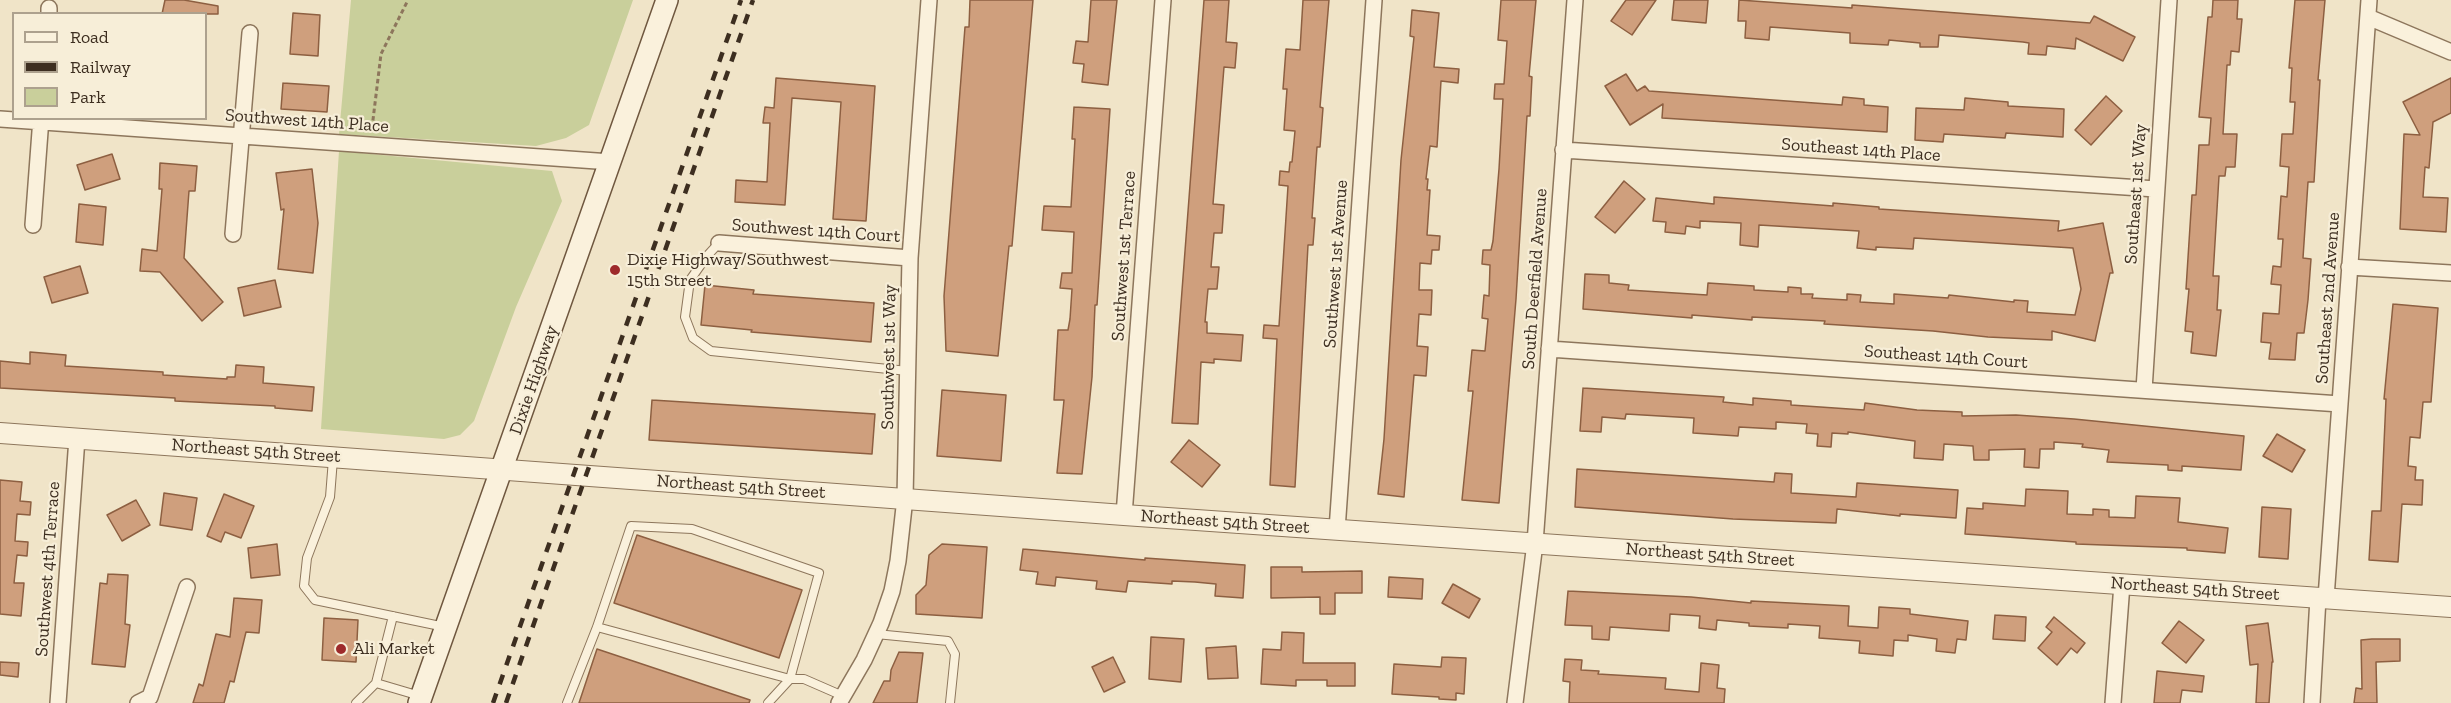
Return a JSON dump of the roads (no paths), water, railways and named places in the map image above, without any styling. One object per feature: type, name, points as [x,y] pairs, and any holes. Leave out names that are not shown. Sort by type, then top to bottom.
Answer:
[{"type":"main road","name":"Dixie Highway","points":[[421,700],[667,0]]},
{"type":"street","name":"Southwest 1st Way","points":[[841,700],[876,634],[892,591],[905,498],[910,258],[929,0]]},
{"type":"street","name":"Southwest 1st Terrace","points":[[1124,515],[1163,0]]},
{"type":"street","name":"Southwest 1st Avenue","points":[[1337,530],[1374,0]]},
{"type":"street","name":"South Deerfield Avenue","points":[[1515,703],[1534,552],[1575,0]]},
{"type":"street","name":"Southeast 1st Way","points":[[2144,390],[2169,0]]},
{"type":"street","name":"Southeast 2nd Avenue","points":[[2312,703],[2340,404],[2369,0]]},
{"type":"street","points":[[2368,17],[2451,52]]},
{"type":"street","points":[[233,234],[250,33]]},
{"type":"street","name":"Southwest 14th Place","points":[[41,120],[611,162]]},
{"type":"street","points":[[33,225],[41,120]]},
{"type":"street","name":"Southeast 14th Place","points":[[1563,150],[2156,189]]},
{"type":"street","name":"Southwest 14th Court","points":[[719,243],[910,258]]},
{"type":"street","points":[[2349,267],[2451,273]]},
{"type":"street","name":"Southeast 14th Court","points":[[1549,349],[2340,404]]},
{"type":"street","name":"Northeast 54th Street","points":[[0,432],[1337,530],[1534,552],[2122,584],[2451,607]]},
{"type":"street","name":"Southwest 4th Terrace","points":[[58,703],[77,438]]},
{"type":"street","points":[[2113,703],[2122,584]]},
{"type":"street","points":[[144,700],[187,587]]},
{"type":"lane","points":[[719,243],[690,280],[685,316],[693,338],[711,351],[908,371]]},
{"type":"lane","points":[[333,456],[330,497],[307,558],[304,586],[315,600],[446,627]]},
{"type":"lane","points":[[567,703],[597,627],[631,526],[692,529],[819,573],[790,679],[768,703]]},
{"type":"lane","points":[[356,703],[376,683],[393,616]]},
{"type":"lane","points":[[597,627],[790,679],[804,678],[841,700]]},
{"type":"lane","points":[[876,634],[948,640],[955,654],[950,703]]},
{"type":"lane","points":[[376,683],[421,700]]},
{"type":"railway","points":[[493,703],[741,0]]},
{"type":"railway","points":[[506,703],[753,0]]},
{"type":"place","name":"Dixie Highway/Southwest 15th Street","points":[[615,270]]},
{"type":"place","name":"Ali Market","points":[[341,649]]}]
